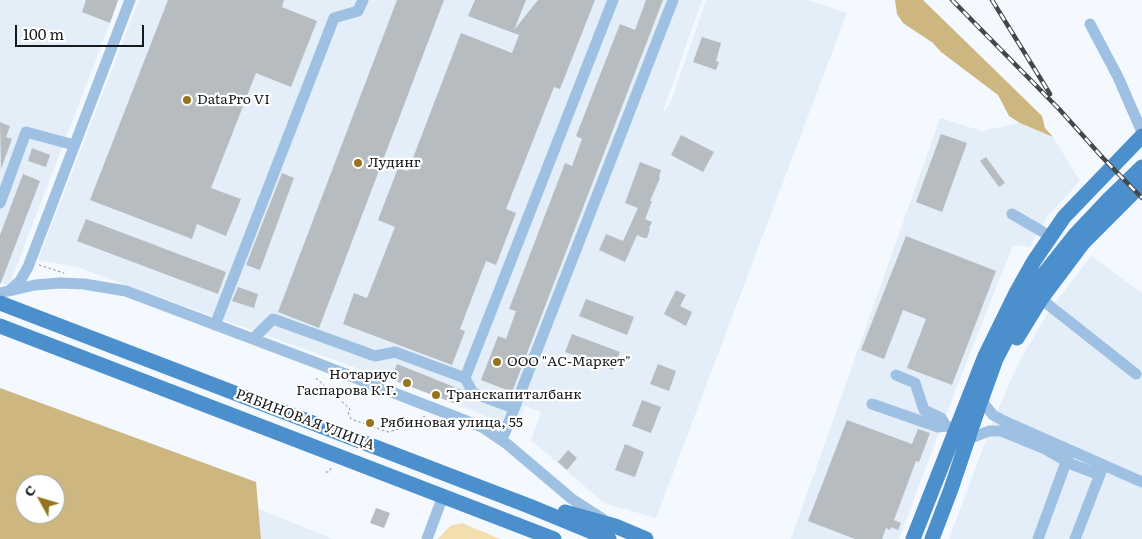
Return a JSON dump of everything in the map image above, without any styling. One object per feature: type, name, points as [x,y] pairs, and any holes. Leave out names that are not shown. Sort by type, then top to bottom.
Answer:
[{"type":"main road","points":[[912,539],[951,428],[1000,324],[1034,261],[1050,236],[1081,198],[1142,136]]},
{"type":"main road","points":[[1000,324],[1069,230],[1142,155]]},
{"type":"main road","points":[[932,539],[996,359],[1030,295],[1040,279],[1075,235],[1142,167]]},
{"type":"main road","points":[[962,457],[984,404],[1013,345],[1041,299],[1083,243],[1141,186]]},
{"type":"main road","name":"РЯБИНОВАЯ УЛИЦА","points":[[2,296],[529,506],[612,533],[646,539]]},
{"type":"main road","name":"РЯБИНОВАЯ УЛИЦА","points":[[0,326],[554,539]]},
{"type":"main road","points":[[524,527],[545,539]]},
{"type":"street","points":[[2,296],[20,281],[28,266],[130,0]]},
{"type":"street","points":[[215,325],[334,18],[358,11],[362,0]]},
{"type":"street","points":[[465,378],[613,0]]},
{"type":"street","points":[[502,440],[673,0]]},
{"type":"street","points":[[1090,24],[1118,77],[1142,132]]},
{"type":"street","points":[[0,203],[26,132],[74,145]]},
{"type":"street","points":[[1012,214],[1050,236]]},
{"type":"street","points":[[33,250],[31,263],[36,279],[48,284]]},
{"type":"street","points":[[2,296],[36,285],[48,284],[84,284],[126,291],[467,420],[502,440],[612,533]]},
{"type":"street","points":[[1041,299],[1136,374]]},
{"type":"street","points":[[253,339],[273,319],[374,356],[395,352],[465,378],[473,393],[514,408]]},
{"type":"street","points":[[896,375],[915,383],[924,410],[941,418],[951,428]]},
{"type":"street","points":[[872,404],[938,427],[951,428]]},
{"type":"street","points":[[984,404],[993,415],[1068,456]]},
{"type":"street","points":[[969,439],[989,431],[1001,431],[1102,470],[1142,482]]},
{"type":"street","points":[[1038,539],[1068,456]]},
{"type":"street","points":[[1075,539],[1102,470]]},
{"type":"street","points":[[427,539],[443,496]]},
{"type":"path","points":[[316,378],[350,409],[348,412],[351,419],[388,432],[402,428],[425,416]]},
{"type":"path","points":[[326,472],[329,472],[332,464]]},
{"type":"shaded area","points":[[0,0],[119,0],[9,286],[0,282]]},
{"type":"shaded area","points":[[139,0],[702,0],[662,114],[672,99],[706,0],[807,0],[847,13],[656,518],[604,503],[531,440],[541,412],[525,406],[516,429],[456,404],[77,267],[38,260]]},
{"type":"shaded area","points":[[895,0],[923,0],[1042,116],[1045,128],[1053,137],[1020,123],[1009,116],[998,95],[941,52],[933,43],[903,23],[897,14]]},
{"type":"shaded area","points":[[940,118],[982,131],[1020,123],[1053,137],[1080,181],[1046,218],[1030,247],[1013,245],[899,539],[791,539]]},
{"type":"shaded area","points":[[1091,256],[1142,293],[1142,539],[949,539],[995,416],[1018,364],[1048,312]]},
{"type":"shaded area","points":[[0,388],[256,482],[261,539],[0,539]]},
{"type":"shaded area","points":[[259,509],[333,539],[261,539]]},
{"type":"shaded area","points":[[462,523],[500,539],[438,539],[450,526]]},
{"type":"building","points":[[86,0],[118,0],[110,23],[82,12]]},
{"type":"building","name":"DataPro VI","points":[[168,0],[284,0],[282,7],[317,21],[291,87],[256,73],[211,188],[241,199],[226,236],[197,224],[192,239],[90,200]]},
{"type":"building","name":"Лудинг","points":[[397,0],[444,0],[319,328],[278,312]]},
{"type":"building","points":[[475,0],[526,0],[514,30],[538,0],[595,0],[560,89],[554,87],[506,209],[516,213],[496,265],[486,261],[460,329],[465,331],[452,365],[343,324],[354,293],[367,298],[395,227],[378,220],[398,168],[408,171],[461,33],[512,53],[519,35],[468,16]]},
{"type":"building","points":[[646,0],[663,0],[512,392],[481,380],[498,336],[506,339],[516,311],[509,309],[565,163],[572,166],[582,139],[576,136],[620,24],[635,30]]},
{"type":"building","points":[[702,37],[721,43],[716,61],[719,62],[716,70],[693,62]]},
{"type":"building","points":[[0,122],[10,126],[6,137],[12,139],[1,169]]},
{"type":"building","points":[[941,134],[967,143],[942,212],[916,202]]},
{"type":"building","points":[[681,135],[714,152],[703,172],[671,155]]},
{"type":"building","points":[[32,148],[50,155],[46,167],[28,161]]},
{"type":"building","points":[[986,157],[1005,183],[999,187],[980,161]]},
{"type":"building","points":[[640,162],[661,170],[660,178],[645,219],[652,222],[647,238],[637,235],[625,262],[599,250],[606,234],[623,241],[638,208],[625,203]]},
{"type":"building","points":[[282,173],[294,178],[260,270],[246,265]]},
{"type":"building","points":[[23,174],[40,181],[0,285],[0,235]]},
{"type":"building","points":[[86,219],[226,272],[218,294],[77,241]]},
{"type":"building","points":[[906,236],[996,271],[952,385],[907,368],[926,319],[903,310],[884,359],[861,350]]},
{"type":"building","points":[[238,287],[258,294],[254,308],[232,301]]},
{"type":"building","points":[[676,290],[686,295],[680,306],[692,312],[686,326],[664,314]]},
{"type":"building","points":[[586,299],[634,317],[627,335],[579,316]]},
{"type":"building","points":[[572,334],[620,352],[613,370],[565,352]]},
{"type":"building","points":[[397,364],[462,390],[456,404],[391,379]]},
{"type":"building","points":[[658,364],[676,371],[669,391],[650,384]]},
{"type":"building","points":[[642,400],[661,407],[651,433],[632,426]]},
{"type":"building","points":[[847,420],[912,444],[918,429],[930,433],[919,462],[916,461],[894,520],[901,523],[898,530],[891,527],[890,530],[886,528],[882,539],[855,539],[808,521]]},
{"type":"building","points":[[625,444],[644,452],[635,477],[615,470]]},
{"type":"building","points":[[568,450],[577,458],[567,470],[558,462]]},
{"type":"building","points":[[376,508],[390,513],[384,528],[370,523]]},
{"type":"railway","points":[[952,0],[1060,110],[1142,198]]},
{"type":"railway","points":[[992,0],[1050,94]]},
{"type":"place","name":"DataPro VI","points":[[187,100]]},
{"type":"place","name":"Лудинг","points":[[358,163]]},
{"type":"place","name":"ООО \"АС-Маркет\"","points":[[497,362]]},
{"type":"place","name":"Нотариус Гаспарова К.Г.","points":[[407,383]]},
{"type":"place","name":"Транскапиталбанк","points":[[436,395]]},
{"type":"place","name":"Рябиновая улица, 55","points":[[370,423]]}]
